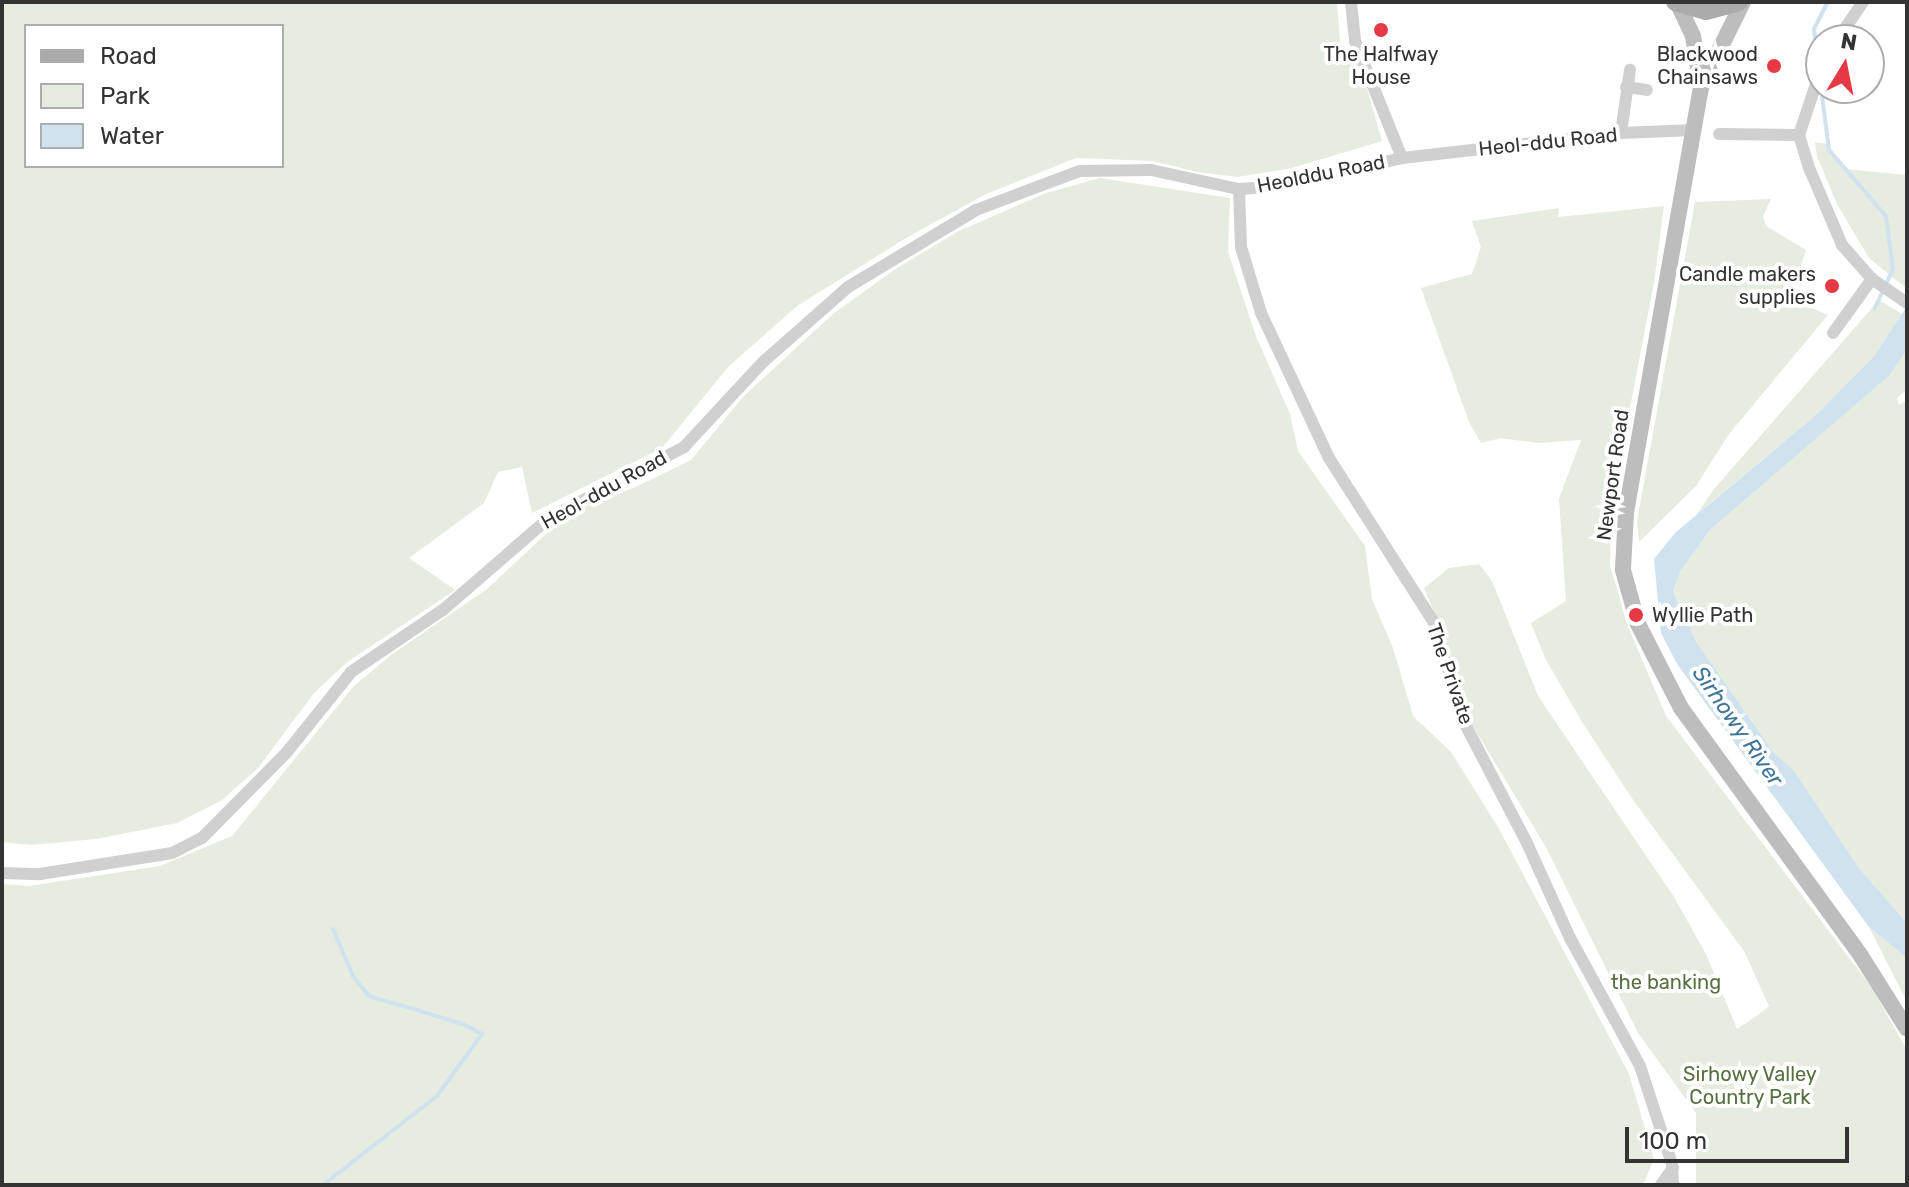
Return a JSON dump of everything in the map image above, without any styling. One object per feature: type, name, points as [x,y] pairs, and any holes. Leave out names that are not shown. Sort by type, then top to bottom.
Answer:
[{"type":"main road","points":[[1677,3],[1706,11],[1741,2]]},
{"type":"main road","name":"Newport Road","points":[[1741,2],[1701,87],[1631,480],[1622,546],[1623,570],[1638,624],[1681,708],[1861,956],[1907,1029]]},
{"type":"main road","name":"Newport Road","points":[[1677,3],[1693,36],[1701,87]]},
{"type":"street","points":[[1351,2],[1355,41],[1402,158]]},
{"type":"street","points":[[1848,24],[1863,2]]},
{"type":"street","points":[[1621,133],[1630,70]]},
{"type":"street","points":[[1626,87],[1647,90]]},
{"type":"street","points":[[1809,104],[1799,135],[1842,245],[1874,280],[1899,297]]},
{"type":"street","name":"Heol-ddu Road","points":[[1402,158],[1621,133],[1694,130]]},
{"type":"street","points":[[1719,134],[1799,135]]},
{"type":"street","name":"Heolddu Road","points":[[1239,189],[1269,187],[1402,158]]},
{"type":"street","name":"Heol-ddu Road","points":[[2,873],[40,874],[172,853],[202,838],[287,752],[351,672],[444,609],[549,518],[684,447],[763,362],[828,303],[848,287],[976,210],[1080,171],[1151,170],[1239,189]]},
{"type":"street","name":"The Private","points":[[1239,189],[1241,247],[1261,313],[1308,419],[1362,514],[1434,623],[1465,724],[1526,841],[1570,938],[1640,1066],[1673,1168],[1673,1185]]},
{"type":"street","points":[[1833,333],[1874,280]]},
{"type":"street","points":[[1661,1185],[1673,1168]]},
{"type":"green space","points":[[2,2],[1337,2],[1340,42],[1354,56],[1364,78],[1382,141],[1292,168],[1238,177],[1197,172],[1153,161],[1076,158],[986,194],[906,238],[797,306],[728,367],[662,448],[532,513],[522,467],[498,472],[484,503],[409,558],[455,590],[346,663],[314,693],[258,768],[222,800],[177,823],[96,839],[31,845],[2,842]]},
{"type":"green space","points":[[1815,142],[1828,144],[1829,150],[1846,169],[1907,175],[1907,289],[1869,258],[1837,204],[1817,156]]},
{"type":"green space","points":[[1100,178],[1230,198],[1228,252],[1255,334],[1290,414],[1298,451],[1365,546],[1372,599],[1393,648],[1413,716],[1451,752],[1498,827],[1629,1074],[1654,1159],[1643,1185],[2,1185],[2,884],[29,886],[160,866],[232,836],[354,686],[391,655],[487,589],[547,533],[587,505],[636,487],[691,460],[744,396],[833,314],[894,270],[959,231],[1046,193]]},
{"type":"green space","points":[[1771,199],[1763,216],[1766,226],[1806,250],[1790,299],[1828,315],[1729,434],[1696,486],[1639,542],[1637,521],[1695,202]]},
{"type":"green space","points":[[1664,206],[1654,283],[1611,506],[1610,565],[1627,624],[1666,716],[1872,988],[1907,1051],[1907,1185],[1696,1185],[1696,1113],[1638,1033],[1546,847],[1471,723],[1450,652],[1424,588],[1449,568],[1479,564],[1492,581],[1538,696],[1674,897],[1706,954],[1737,1029],[1758,1015],[1769,1006],[1744,951],[1631,797],[1582,722],[1545,658],[1531,623],[1566,601],[1559,499],[1581,440],[1538,443],[1501,438],[1481,443],[1469,422],[1421,288],[1472,274],[1481,247],[1472,221],[1559,208],[1558,217]]},
{"type":"green space","points":[[1879,300],[1902,314],[1875,355],[1816,415],[1696,515],[1715,488]]},
{"type":"green space","points":[[1907,350],[1907,389],[1897,398],[1899,405],[1907,400],[1907,923],[1859,868],[1793,769],[1774,753],[1697,643],[1673,591],[1680,572],[1710,530],[1889,376]]},
{"type":"green space","points":[[1869,927],[1907,958],[1907,1002]]},
{"type":"water","name":"Sirhowy River","points":[[1907,306],[1907,350],[1889,376],[1710,530],[1680,572],[1673,591],[1697,643],[1774,753],[1793,769],[1859,868],[1907,923],[1907,958],[1869,927],[1677,664],[1661,633],[1654,559],[1675,533],[1816,415],[1875,355]]},
{"type":"waterway","points":[[1817,24],[1828,2]]},
{"type":"waterway","points":[[1823,104],[1829,150],[1886,216],[1893,269],[1875,308]]},
{"type":"waterway","points":[[323,1185],[437,1096],[482,1034],[463,1024],[369,996],[353,976],[333,929]]},
{"type":"place","name":"The Halfway House","points":[[1381,30]]},
{"type":"place","name":"Blackwood Chainsaws","points":[[1774,66]]},
{"type":"place","name":"Candle makers supplies","points":[[1832,286]]},
{"type":"place","name":"Wyllie Path","points":[[1636,615]]},
{"type":"park label","name":"the banking","points":[[1666,982]]},
{"type":"park label","name":"Sirhowy Valley Country Park","points":[[1750,1086]]}]
